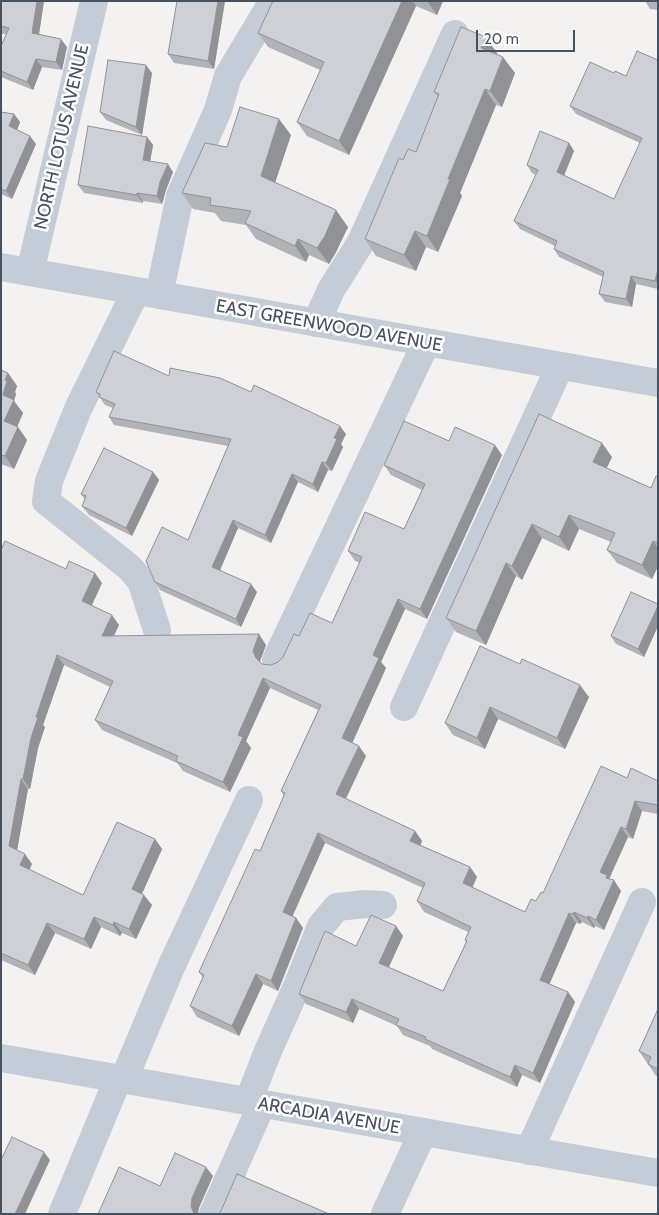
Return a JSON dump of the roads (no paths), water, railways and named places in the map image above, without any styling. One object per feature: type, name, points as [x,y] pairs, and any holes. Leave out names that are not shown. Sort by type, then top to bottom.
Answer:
[{"type":"street","name":"NORTH LOTUS AVENUE","points":[[30,272],[94,1]]},
{"type":"street","points":[[157,630],[141,581],[136,574],[46,501],[49,481],[78,409],[147,293],[180,196],[218,110],[228,76],[273,1]]},
{"type":"street","points":[[316,324],[331,290],[361,242],[455,34]]},
{"type":"street","name":"EAST GREENWOOD AVENUE","points":[[1,267],[658,383]]},
{"type":"street","points":[[276,660],[426,343]]},
{"type":"street","points":[[404,707],[560,366]]},
{"type":"street","points":[[62,1214],[171,967],[249,800]]},
{"type":"street","points":[[529,1151],[642,902]]},
{"type":"street","points":[[213,1214],[255,1103],[268,1051],[321,926],[337,907],[366,904],[383,905]]},
{"type":"street","name":"ARCADIA AVENUE","points":[[1,1058],[658,1173]]},
{"type":"street","points":[[385,1214],[423,1132]]}]
